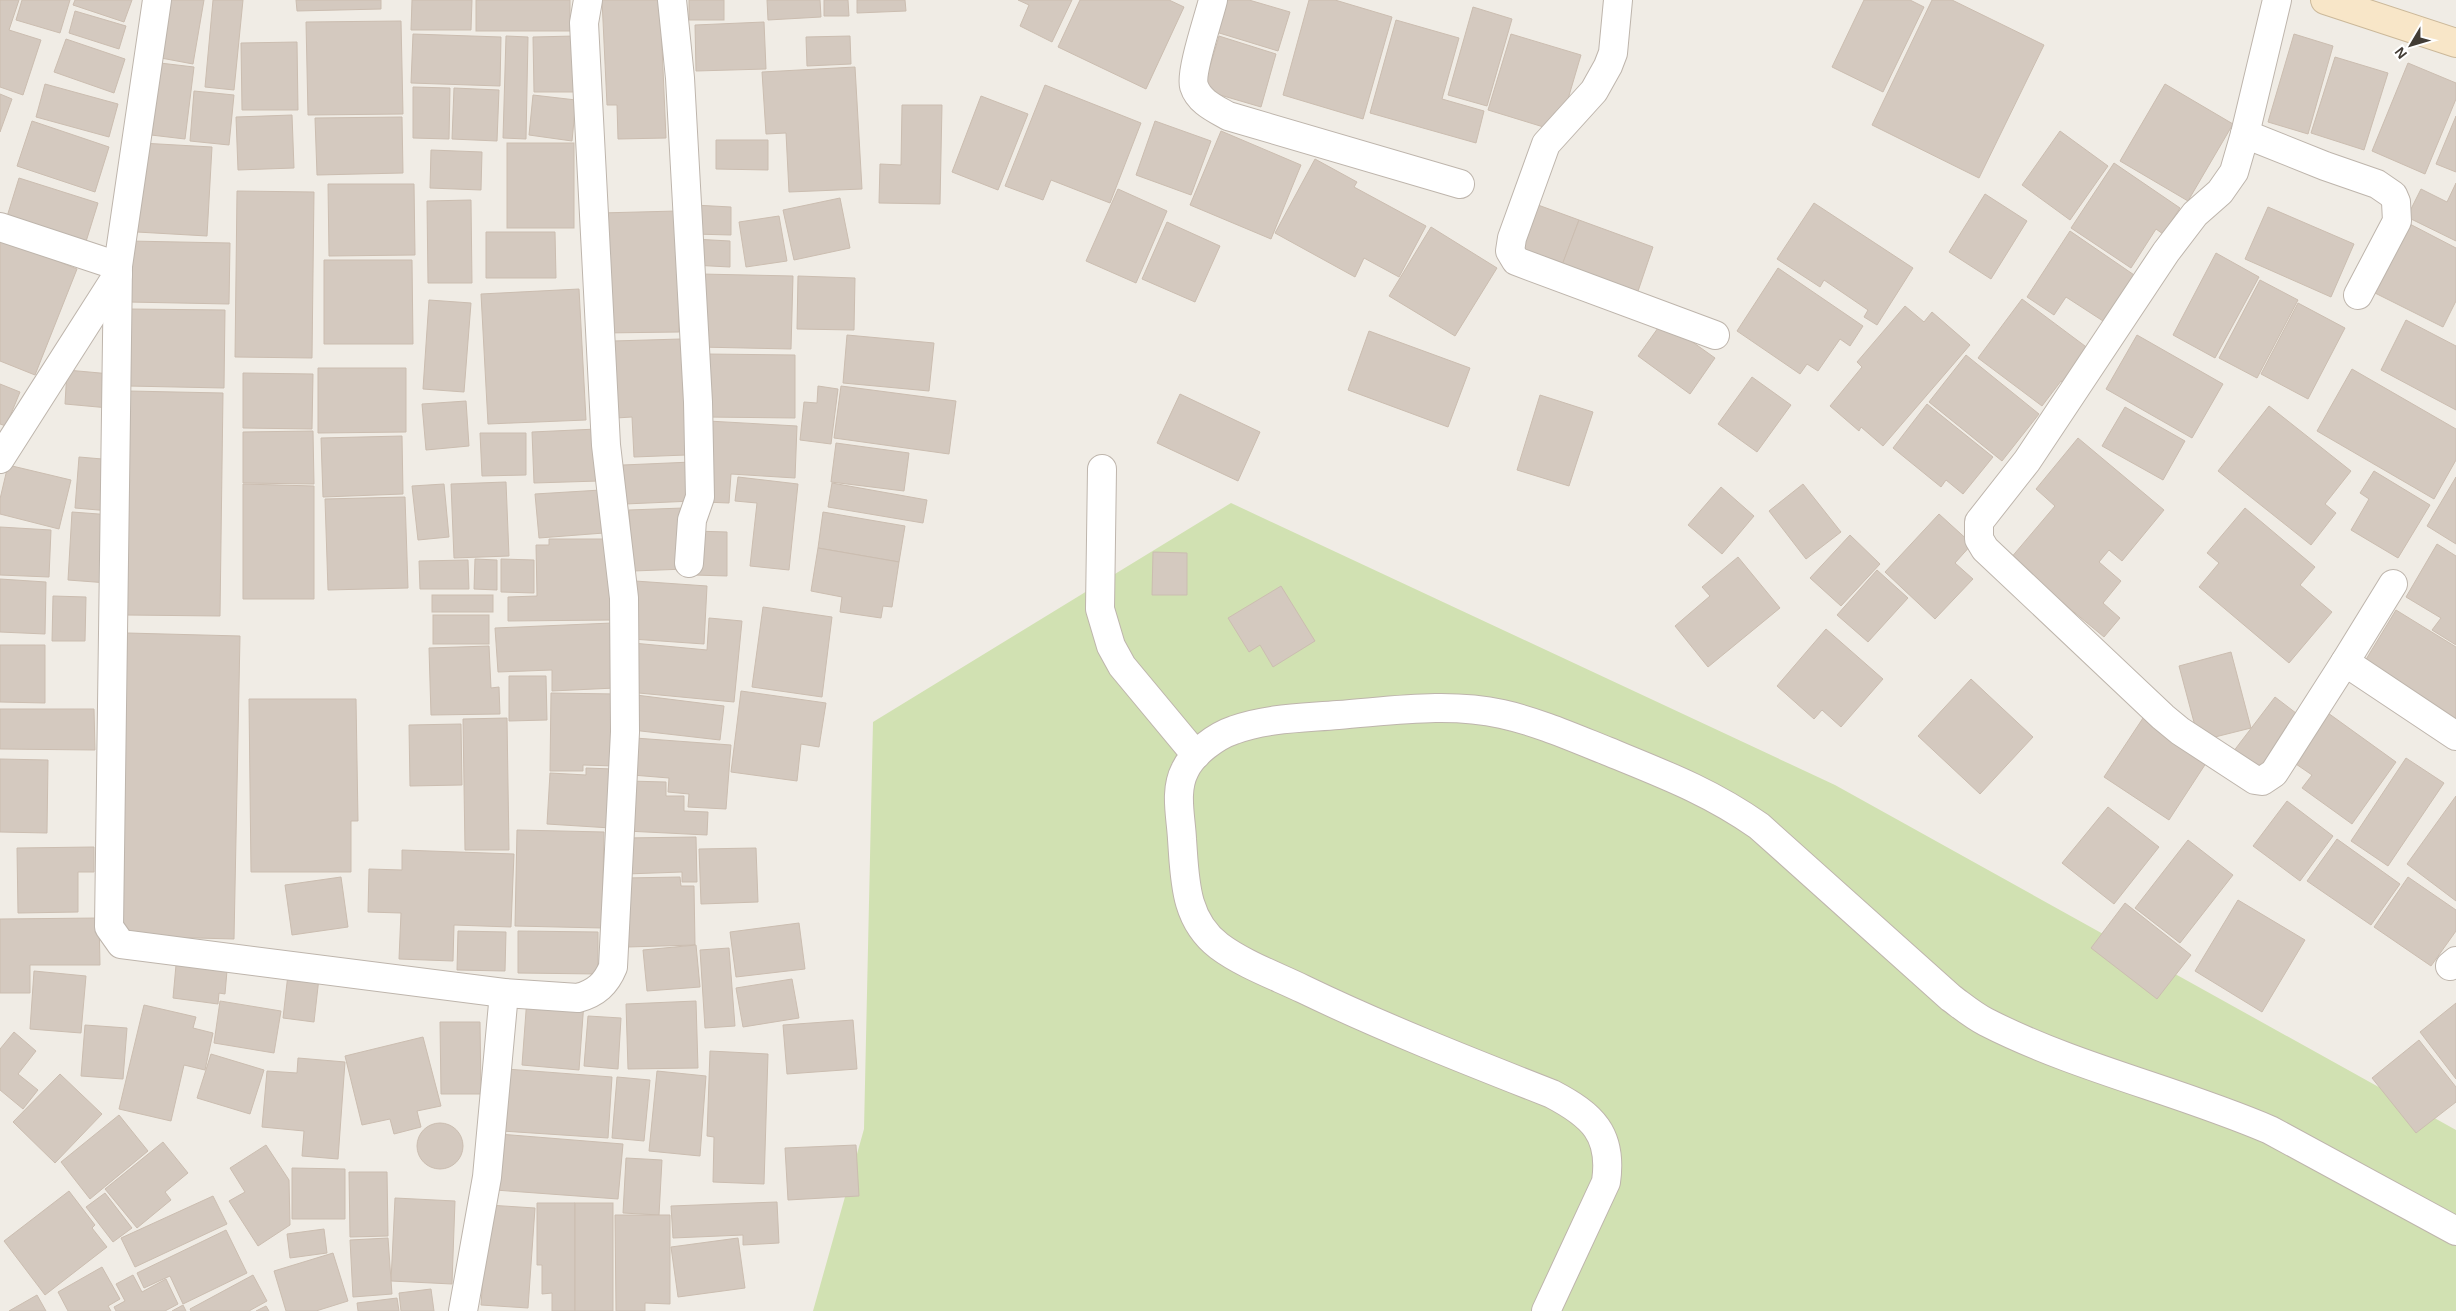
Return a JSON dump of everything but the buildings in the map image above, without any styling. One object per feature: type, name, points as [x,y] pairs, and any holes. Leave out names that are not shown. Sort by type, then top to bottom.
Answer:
[{"type":"main road","points":[[2326,0],[2456,43]]},
{"type":"street","points":[[157,0],[118,270],[109,927],[120,944],[128,946],[504,993],[578,998],[586,996],[602,987],[610,975],[615,953],[625,732],[624,598],[606,445],[584,23],[588,0]]},
{"type":"street","points":[[672,0],[680,78],[698,402],[700,497],[692,520],[689,562]]},
{"type":"street","points":[[1213,0],[1194,74],[1194,86],[1211,107],[1228,116],[1460,184]]},
{"type":"street","points":[[1618,0],[1613,53],[1608,66],[1594,92],[1546,144],[1512,238],[1510,250],[1516,261],[1716,335]]},
{"type":"street","points":[[2277,0],[2234,172],[2228,182],[2195,214],[2166,252],[2027,461],[1979,522],[1978,532],[1985,549],[2146,703],[2180,731],[2255,780],[2262,781],[2274,773],[2346,662],[2393,584]]},
{"type":"street","points":[[2245,134],[2325,166],[2377,184],[2393,195],[2396,202],[2397,221],[2358,295]]},
{"type":"street","points":[[0,227],[118,270]]},
{"type":"street","points":[[0,459],[118,270]]},
{"type":"street","points":[[1102,469],[1100,609],[1104,628],[1110,646],[1122,666],[1196,755]]},
{"type":"street","points":[[2346,662],[2456,736]]},
{"type":"street","points":[[1546,1311],[1606,1182],[1609,1161],[1604,1140],[1592,1121],[1572,1105],[1552,1094],[1370,1021],[1220,947],[1206,934],[1194,916],[1186,896],[1178,788],[1185,769],[1196,755],[1214,740],[1231,730],[1264,721],[1436,707],[1492,712],[1537,723],[1692,785],[1727,804],[1759,826],[1951,998],[1984,1021],[2082,1062],[2239,1116],[2270,1130],[2456,1231]]},
{"type":"street","points":[[463,1311],[487,1176],[504,993]]},
{"type":"green space","points":[[1231,503],[1835,785],[2456,1130],[2456,1311],[813,1311],[864,1129],[873,722]]}]
